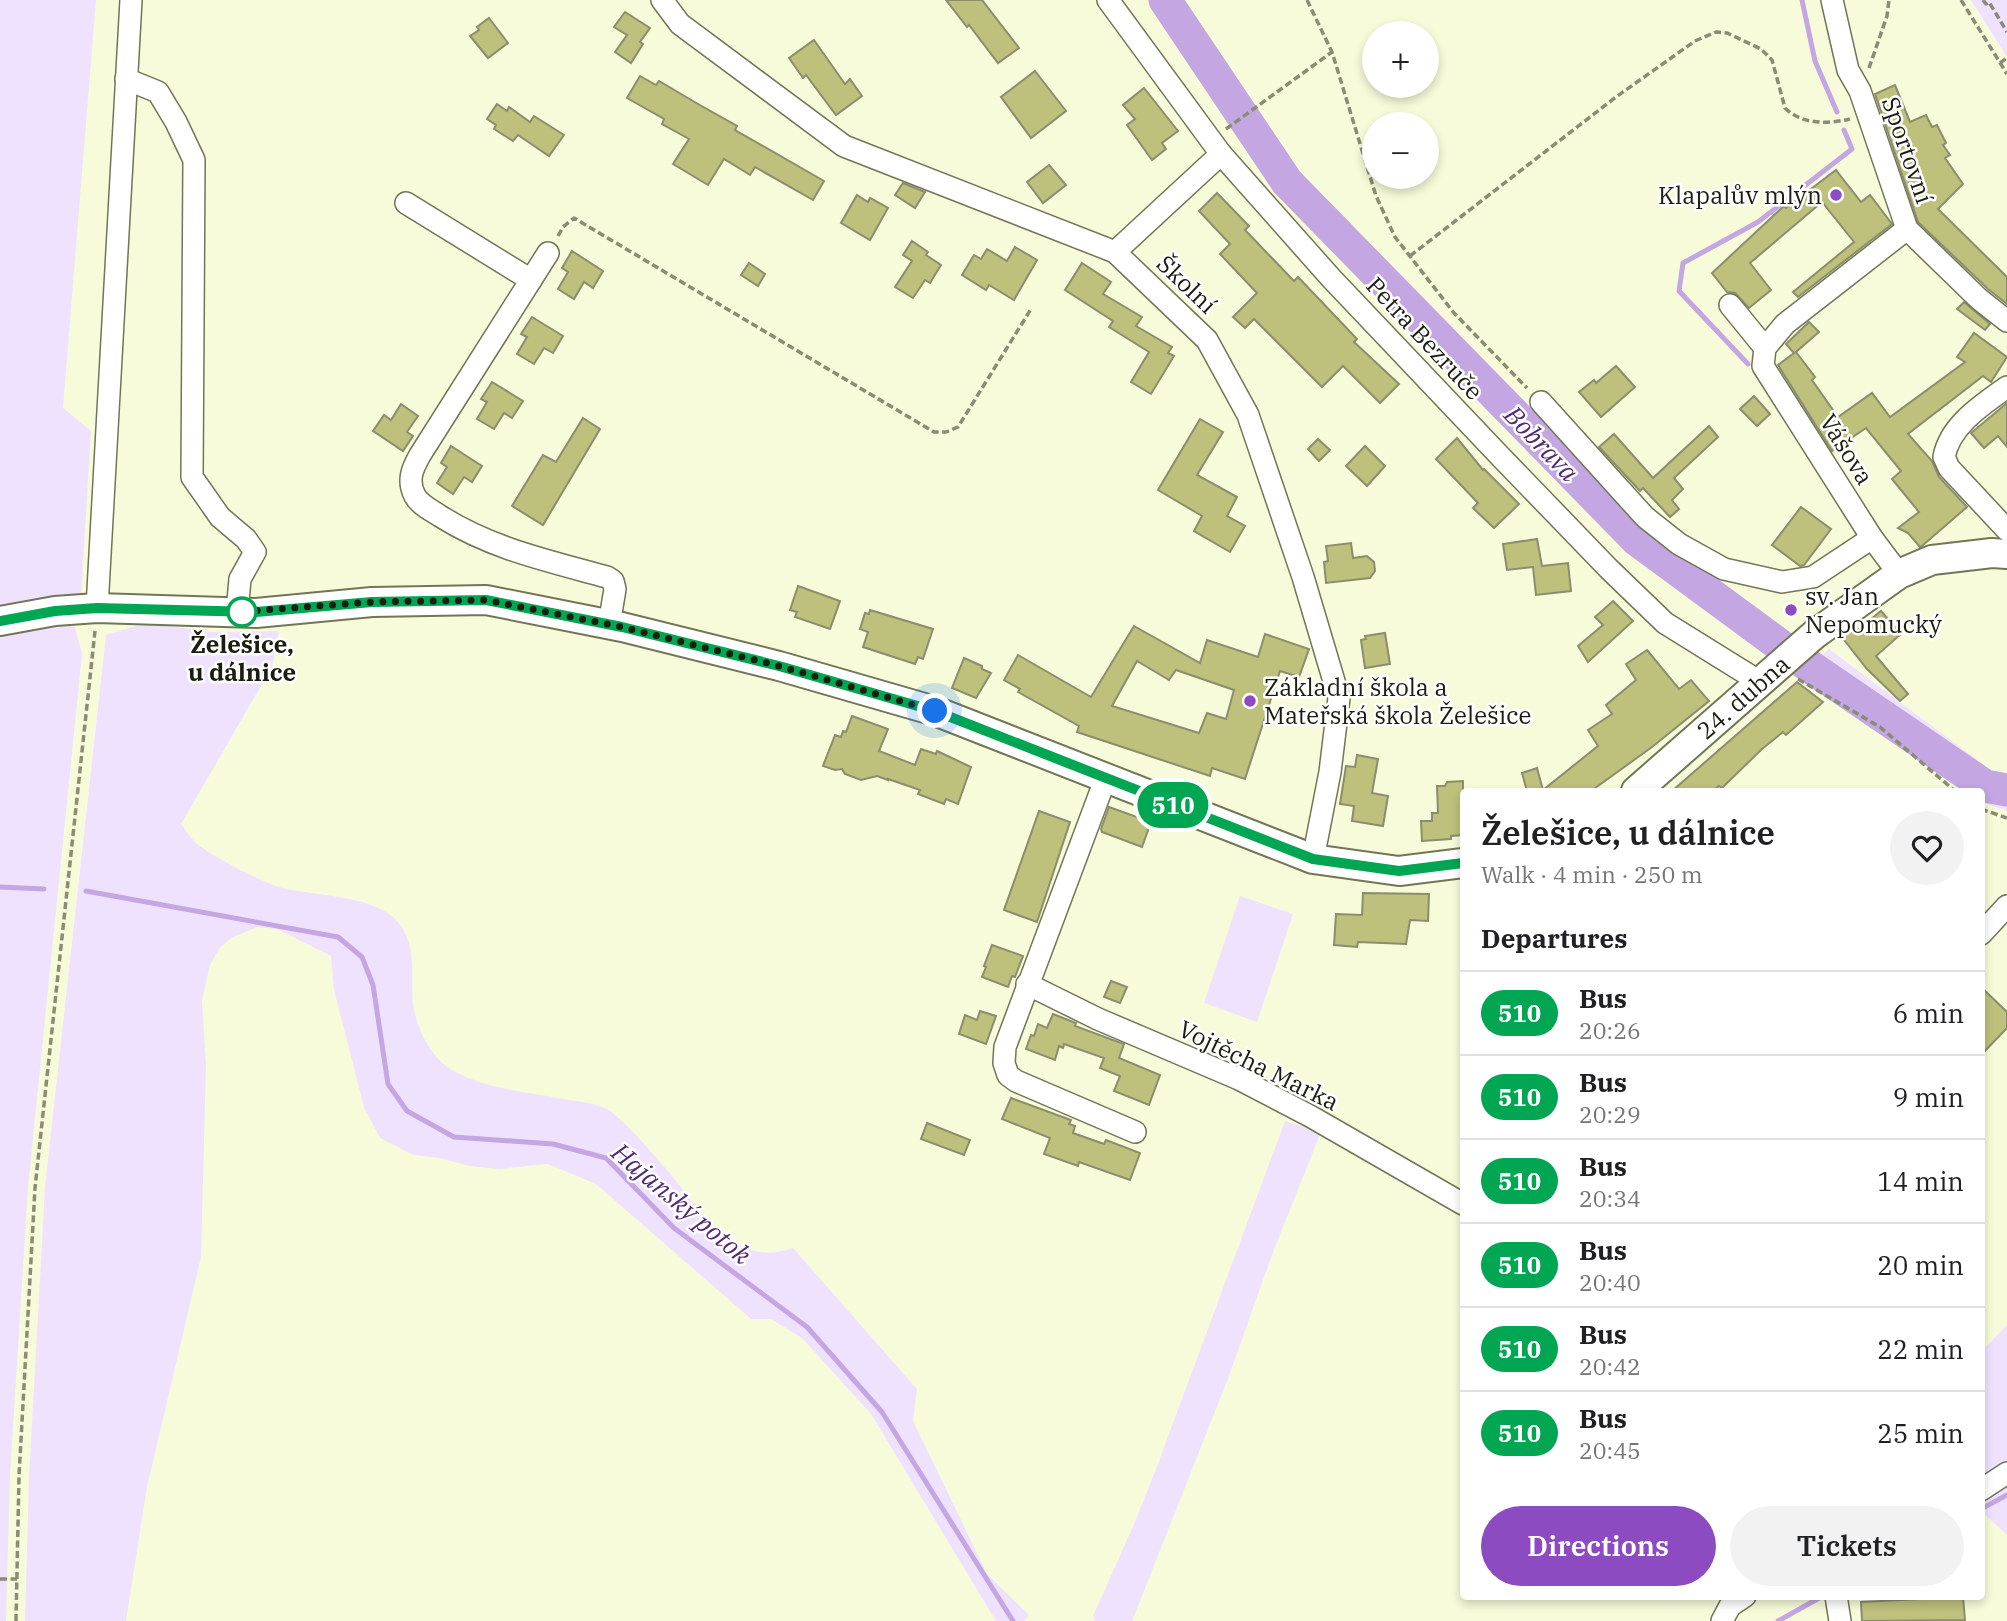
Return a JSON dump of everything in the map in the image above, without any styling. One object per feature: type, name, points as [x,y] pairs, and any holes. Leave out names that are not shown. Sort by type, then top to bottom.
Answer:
[{"type":"main road","name":"24. dubna","points":[[1648,788],[1815,634],[1899,574],[1933,560],[1992,553],[2007,554]]},
{"type":"main road","points":[[0,621],[55,611],[97,608],[246,612],[372,602],[486,600],[610,625],[779,666],[935,711],[1313,859],[1399,871],[1460,863]]},
{"type":"street","points":[[97,608],[131,0]]},
{"type":"street","name":"Školní","points":[[662,0],[680,24],[844,146],[1115,251],[1207,340],[1248,415],[1303,577],[1339,698],[1330,772],[1313,859]]},
{"type":"street","name":"Petra Bezruče","points":[[1108,0],[1221,154],[1331,278],[1618,578],[1665,623],[1772,671]]},
{"type":"street","name":"Sportovní","points":[[1832,0],[1848,69],[1860,91],[1907,229],[1979,299],[2007,321]]},
{"type":"street","points":[[126,79],[158,92],[194,160],[191,477],[220,517],[246,539],[255,552],[240,579],[246,612]]},
{"type":"street","points":[[1115,251],[1221,154]]},
{"type":"street","points":[[406,203],[531,280]]},
{"type":"street","points":[[1765,348],[1785,324],[1907,229]]},
{"type":"street","points":[[548,253],[420,455],[411,470],[410,481],[414,494],[421,503],[467,533],[512,551],[613,581],[615,589],[610,625]]},
{"type":"street","name":"Vášova","points":[[1730,305],[1765,348],[1763,366],[1872,538],[1899,574]]},
{"type":"street","points":[[2007,387],[1978,408],[1950,437],[1944,457],[1949,468],[2007,530]]},
{"type":"street","points":[[1541,402],[1645,517],[1679,544],[1724,569],[1782,582],[1813,578],[1872,538]]},
{"type":"street","points":[[1105,779],[1027,984],[1005,1047],[1004,1063],[1008,1074],[1016,1081],[1135,1132]]},
{"type":"street","points":[[1985,930],[2007,906]]},
{"type":"street","name":"Vojtěcha Marka","points":[[1027,984],[1098,1019],[1239,1079],[1460,1201]]},
{"type":"street","points":[[1985,1487],[2007,1473]]},
{"type":"street","points":[[1722,1621],[1730,1606],[1739,1600]]},
{"type":"street","points":[[1837,1600],[1840,1621]]},
{"type":"path","points":[[1307,0],[1332,52],[1376,197],[1395,237],[1454,313],[1541,402]]},
{"type":"path","points":[[1860,91],[1887,16],[1889,0]]},
{"type":"path","points":[[1961,0],[2007,74]]},
{"type":"path","points":[[1983,0],[1986,4],[1989,2],[2007,32]]},
{"type":"path","points":[[1410,256],[1616,97],[1695,41],[1716,32],[1727,33],[1761,49],[1772,60],[1788,111],[1799,118],[1831,124],[1844,120]]},
{"type":"path","points":[[1227,128],[1332,52]]},
{"type":"path","points":[[2000,63],[2007,58]]},
{"type":"path","points":[[548,253],[564,227],[574,218],[934,432],[946,432],[958,427],[1031,309]]},
{"type":"path","points":[[16,1621],[19,1476],[35,1188],[97,608]]},
{"type":"path","points":[[1772,671],[1880,727],[1951,788]]},
{"type":"path","points":[[1985,810],[2007,818]]},
{"type":"path","points":[[0,1579],[17,1579]]},
{"type":"shaded area","points":[[0,0],[96,0],[63,408],[91,431],[81,595],[0,606]]},
{"type":"shaded area","points":[[1971,0],[2007,0],[2007,57]]},
{"type":"shaded area","points":[[145,623],[213,632],[279,631],[272,667],[181,824],[192,839],[223,860],[275,886],[360,901],[388,913],[404,931],[411,950],[413,1003],[417,1022],[425,1041],[444,1064],[478,1082],[492,1086],[609,1110],[644,1144],[709,1222],[723,1234],[738,1245],[754,1251],[772,1252],[793,1248],[917,1389],[913,1421],[987,1574],[1029,1615],[1024,1621],[996,1621],[871,1414],[802,1338],[771,1319],[751,1319],[596,1184],[548,1164],[499,1169],[413,1155],[380,1138],[364,1107],[334,990],[331,956],[277,929],[257,927],[231,938],[219,949],[210,965],[202,1000],[206,1065],[201,1257],[147,1487],[126,1621],[25,1621],[29,1478],[45,1187],[106,635]]},
{"type":"shaded area","points":[[74,624],[82,654],[28,1187],[10,1475],[6,1621],[0,1621],[0,636]]},
{"type":"shaded area","points":[[1829,649],[1996,774],[2007,776],[2007,811],[1985,803],[1985,788],[1959,788],[1915,750],[1803,672]]},
{"type":"shaded area","points":[[1240,896],[1293,914],[1257,1022],[1204,1003]]},
{"type":"shaded area","points":[[1285,1121],[1321,1132],[1273,1252],[1226,1384],[1132,1621],[1095,1621],[1093,1616],[1156,1469]]},
{"type":"shaded area","points":[[2007,1325],[2007,1535],[1985,1515],[1985,1348]]},
{"type":"building","points":[[946,0],[982,0],[1019,48],[998,63]]},
{"type":"building","points":[[625,12],[650,28],[640,42],[643,44],[631,63],[615,52],[627,35],[614,27]]},
{"type":"building","points":[[489,18],[508,43],[488,58],[470,36]]},
{"type":"building","points":[[814,40],[845,84],[850,79],[862,96],[836,115],[806,75],[803,78],[789,58]]},
{"type":"building","points":[[1035,71],[1066,111],[1031,138],[1001,97]]},
{"type":"building","points":[[640,76],[656,85],[659,81],[737,126],[735,130],[824,181],[813,200],[755,167],[750,175],[724,159],[708,185],[673,164],[689,139],[662,124],[664,119],[627,98]]},
{"type":"building","points":[[1895,85],[1910,122],[1926,115],[1932,127],[1937,125],[1946,143],[1943,145],[1950,155],[1945,158],[1963,184],[1938,209],[2007,277],[2007,304],[1918,222],[1875,94]]},
{"type":"building","points":[[1144,88],[1178,131],[1162,143],[1166,149],[1152,160],[1127,125],[1135,119],[1123,105]]},
{"type":"building","points":[[497,104],[507,111],[509,107],[530,122],[534,116],[564,135],[549,156],[518,135],[513,141],[494,129],[496,125],[487,119]]},
{"type":"building","points":[[1049,165],[1066,185],[1043,203],[1027,182]]},
{"type":"building","points":[[1836,170],[1861,202],[1870,195],[1892,224],[1798,297],[1793,292],[1854,242],[1822,202],[1750,263],[1771,290],[1749,308],[1735,293],[1727,292],[1712,273],[1784,206],[1786,208]]},
{"type":"building","points":[[903,183],[925,192],[915,208],[895,195]]},
{"type":"building","points":[[1217,193],[1249,226],[1245,230],[1294,281],[1298,277],[1357,339],[1354,342],[1399,384],[1380,403],[1343,366],[1322,387],[1254,319],[1245,328],[1233,317],[1257,293],[1220,254],[1230,244],[1199,211]]},
{"type":"building","points":[[857,195],[868,202],[870,198],[888,208],[870,240],[841,223]]},
{"type":"building","points":[[912,241],[941,265],[930,283],[925,280],[913,298],[895,287],[912,261],[903,255]]},
{"type":"building","points":[[1015,247],[1037,260],[1014,300],[989,285],[986,290],[962,275],[974,255],[981,259],[987,249],[1007,261]]},
{"type":"building","points":[[572,251],[603,271],[593,288],[584,282],[574,299],[558,289],[568,272],[562,268]]},
{"type":"building","points":[[749,263],[765,274],[758,286],[741,275]]},
{"type":"building","points":[[1082,263],[1111,282],[1103,294],[1142,317],[1136,326],[1172,347],[1168,353],[1174,356],[1151,394],[1131,382],[1149,352],[1109,327],[1113,321],[1065,290]]},
{"type":"building","points":[[1964,302],[1990,324],[1985,330],[1957,309]]},
{"type":"building","points":[[532,317],[563,336],[553,353],[544,348],[534,364],[517,354],[527,337],[521,334]]},
{"type":"building","points":[[1809,322],[1819,332],[1796,352],[1815,377],[1812,380],[1838,417],[1872,393],[1890,417],[1965,362],[1957,357],[1974,333],[2007,357],[1991,382],[1983,376],[1908,434],[1932,461],[1939,477],[1967,507],[1920,547],[1908,533],[1898,528],[1919,512],[1892,479],[1901,471],[1866,428],[1832,451],[1778,365],[1794,353],[1786,344]]},
{"type":"building","points":[[1616,366],[1635,387],[1601,417],[1579,392],[1594,380],[1596,383]]},
{"type":"building","points":[[492,382],[523,401],[512,418],[504,413],[494,429],[477,419],[487,402],[481,399]]},
{"type":"building","points":[[1754,396],[1770,414],[1757,426],[1740,409]]},
{"type":"building","points":[[2007,403],[2007,447],[1998,436],[1984,448],[1971,433]]},
{"type":"building","points":[[401,404],[418,416],[407,432],[413,436],[403,451],[373,431],[384,415],[391,420]]},
{"type":"building","points":[[583,418],[600,429],[543,525],[512,506],[543,455],[556,462]]},
{"type":"building","points":[[1200,419],[1223,432],[1197,475],[1237,497],[1227,516],[1245,526],[1230,552],[1194,531],[1202,516],[1158,490]]},
{"type":"building","points":[[1709,426],[1718,437],[1674,478],[1683,489],[1672,500],[1679,509],[1670,517],[1643,488],[1640,491],[1599,447],[1614,434],[1653,478]]},
{"type":"building","points":[[1457,438],[1483,470],[1519,504],[1494,528],[1473,508],[1478,503],[1436,459]]},
{"type":"building","points":[[1318,439],[1330,450],[1319,461],[1308,449]]},
{"type":"building","points":[[451,446],[482,466],[472,482],[464,477],[453,494],[437,483],[447,467],[441,463]]},
{"type":"building","points":[[1365,446],[1385,466],[1367,486],[1346,466]]},
{"type":"building","points":[[1801,507],[1831,529],[1804,565],[1800,566],[1772,545]]},
{"type":"building","points":[[1537,539],[1542,566],[1568,563],[1571,591],[1536,595],[1533,567],[1507,570],[1503,544]]},
{"type":"building","points":[[1351,543],[1353,558],[1367,556],[1374,562],[1375,571],[1370,578],[1326,583],[1326,546]]},
{"type":"building","points":[[798,586],[840,601],[830,629],[795,617],[797,612],[790,610]]},
{"type":"building","points":[[1613,601],[1633,621],[1588,662],[1578,646],[1603,625],[1595,617]]},
{"type":"building","points":[[870,610],[933,629],[923,659],[918,657],[915,664],[863,647],[868,632],[860,629],[865,613],[869,614]]},
{"type":"building","points":[[1881,611],[1901,634],[1876,656],[1908,694],[1900,701],[1867,669],[1841,636],[1850,629],[1854,633]]},
{"type":"building","points":[[1134,626],[1200,663],[1207,640],[1258,657],[1265,634],[1309,649],[1299,677],[1280,671],[1245,779],[1212,768],[1210,776],[1077,732],[1079,726],[1018,692],[1020,689],[1004,680],[1018,655],[1091,697]],"holes":[[[1137,661],[1169,680],[1176,670],[1234,690],[1226,719],[1207,713],[1199,733],[1112,706]]]},
{"type":"building","points":[[1385,633],[1390,664],[1365,668],[1361,640],[1366,639],[1365,636]]},
{"type":"building","points":[[1647,650],[1679,689],[1691,680],[1709,701],[1595,788],[1546,788],[1598,746],[1588,730],[1612,714],[1606,705],[1636,680],[1626,664]]},
{"type":"building","points":[[964,658],[991,673],[976,698],[952,688]]},
{"type":"building","points":[[1797,682],[1823,702],[1786,735],[1783,732],[1762,749],[1722,788],[1675,788]]},
{"type":"building","points":[[852,716],[888,729],[879,751],[915,765],[921,749],[936,754],[937,751],[971,767],[958,804],[946,799],[944,804],[918,794],[920,790],[888,779],[877,776],[861,780],[845,774],[842,769],[823,766],[835,735],[841,737],[843,731],[846,732]]},
{"type":"building","points":[[1357,755],[1378,759],[1372,793],[1388,796],[1383,826],[1352,821],[1354,806],[1340,804],[1346,766],[1355,767]]},
{"type":"building","points":[[1537,768],[1542,788],[1526,788],[1522,773]]},
{"type":"building","points":[[1463,781],[1463,788],[1460,788],[1460,835],[1451,836],[1451,839],[1422,841],[1421,821],[1432,821],[1432,813],[1438,813],[1437,786],[1445,786],[1447,782]]},
{"type":"building","points":[[1109,807],[1151,822],[1142,847],[1102,832]]},
{"type":"building","points":[[1039,811],[1070,822],[1037,922],[1004,910]]},
{"type":"building","points":[[1363,893],[1429,894],[1428,921],[1410,920],[1406,944],[1358,942],[1357,947],[1334,945],[1336,914],[1362,915]]},
{"type":"building","points":[[992,945],[1023,956],[1008,987],[982,977]]},
{"type":"building","points":[[1111,981],[1127,987],[1120,1003],[1104,997]]},
{"type":"building","points":[[1985,991],[2007,1012],[2007,1028],[1985,1051]]},
{"type":"building","points":[[980,1011],[996,1016],[986,1044],[959,1034],[965,1015],[977,1020]]},
{"type":"building","points":[[1053,1014],[1076,1023],[1075,1026],[1124,1044],[1119,1058],[1160,1075],[1149,1105],[1114,1091],[1120,1076],[1100,1068],[1104,1058],[1064,1044],[1063,1048],[1059,1046],[1055,1060],[1026,1049],[1038,1024],[1047,1028]]},
{"type":"building","points":[[1011,1098],[1071,1120],[1069,1124],[1075,1126],[1073,1133],[1104,1144],[1106,1140],[1140,1153],[1130,1180],[1079,1162],[1078,1166],[1044,1154],[1050,1138],[1002,1119]]},
{"type":"building","points":[[927,1123],[970,1140],[964,1155],[921,1139]]},
{"type":"building","points":[[1963,1600],[1965,1620],[1862,1621],[1861,1602]]},
{"type":"waterway","name":"Bobrava","points":[[1165,0],[1287,182],[1637,540],[1796,657],[1985,786],[2007,790]]},
{"type":"waterway","points":[[1802,0],[1815,61],[1837,112]]},
{"type":"waterway","points":[[1748,364],[1679,291],[1683,263],[1758,222],[1852,149],[1844,130]]},
{"type":"waterway","name":"Hajanský potok","points":[[0,887],[44,889]]},
{"type":"waterway","name":"Hajanský potok","points":[[86,891],[338,937],[362,957],[373,985],[388,1084],[407,1111],[454,1137],[553,1144],[606,1158],[674,1228],[807,1327],[882,1412],[1013,1621]]},
{"type":"waterway","name":"Hajanský potok","points":[[1985,1507],[2007,1495]]},
{"type":"waterway","name":"Hajanský potok","points":[[1778,1621],[1816,1600]]},
{"type":"bus line","name":"510","points":[[0,621],[55,611],[97,608],[256,612],[372,602],[486,600],[622,627],[779,666],[935,711],[1313,859],[1399,871],[1460,863]]},
{"type":"place","name":"Klapalův mlýn","points":[[1836,195]]},
{"type":"place","name":"sv. Jan Nepomucký","points":[[1791,610]]},
{"type":"place","name":"Želešice, u dálnice","points":[[242,612]]},
{"type":"place","name":"Základní škola a Mateřská škola Želešice","points":[[1250,701]]},
{"type":"route","points":[[242,612],[237,612],[372,602],[486,600],[622,627],[779,666],[935,711]]}]
